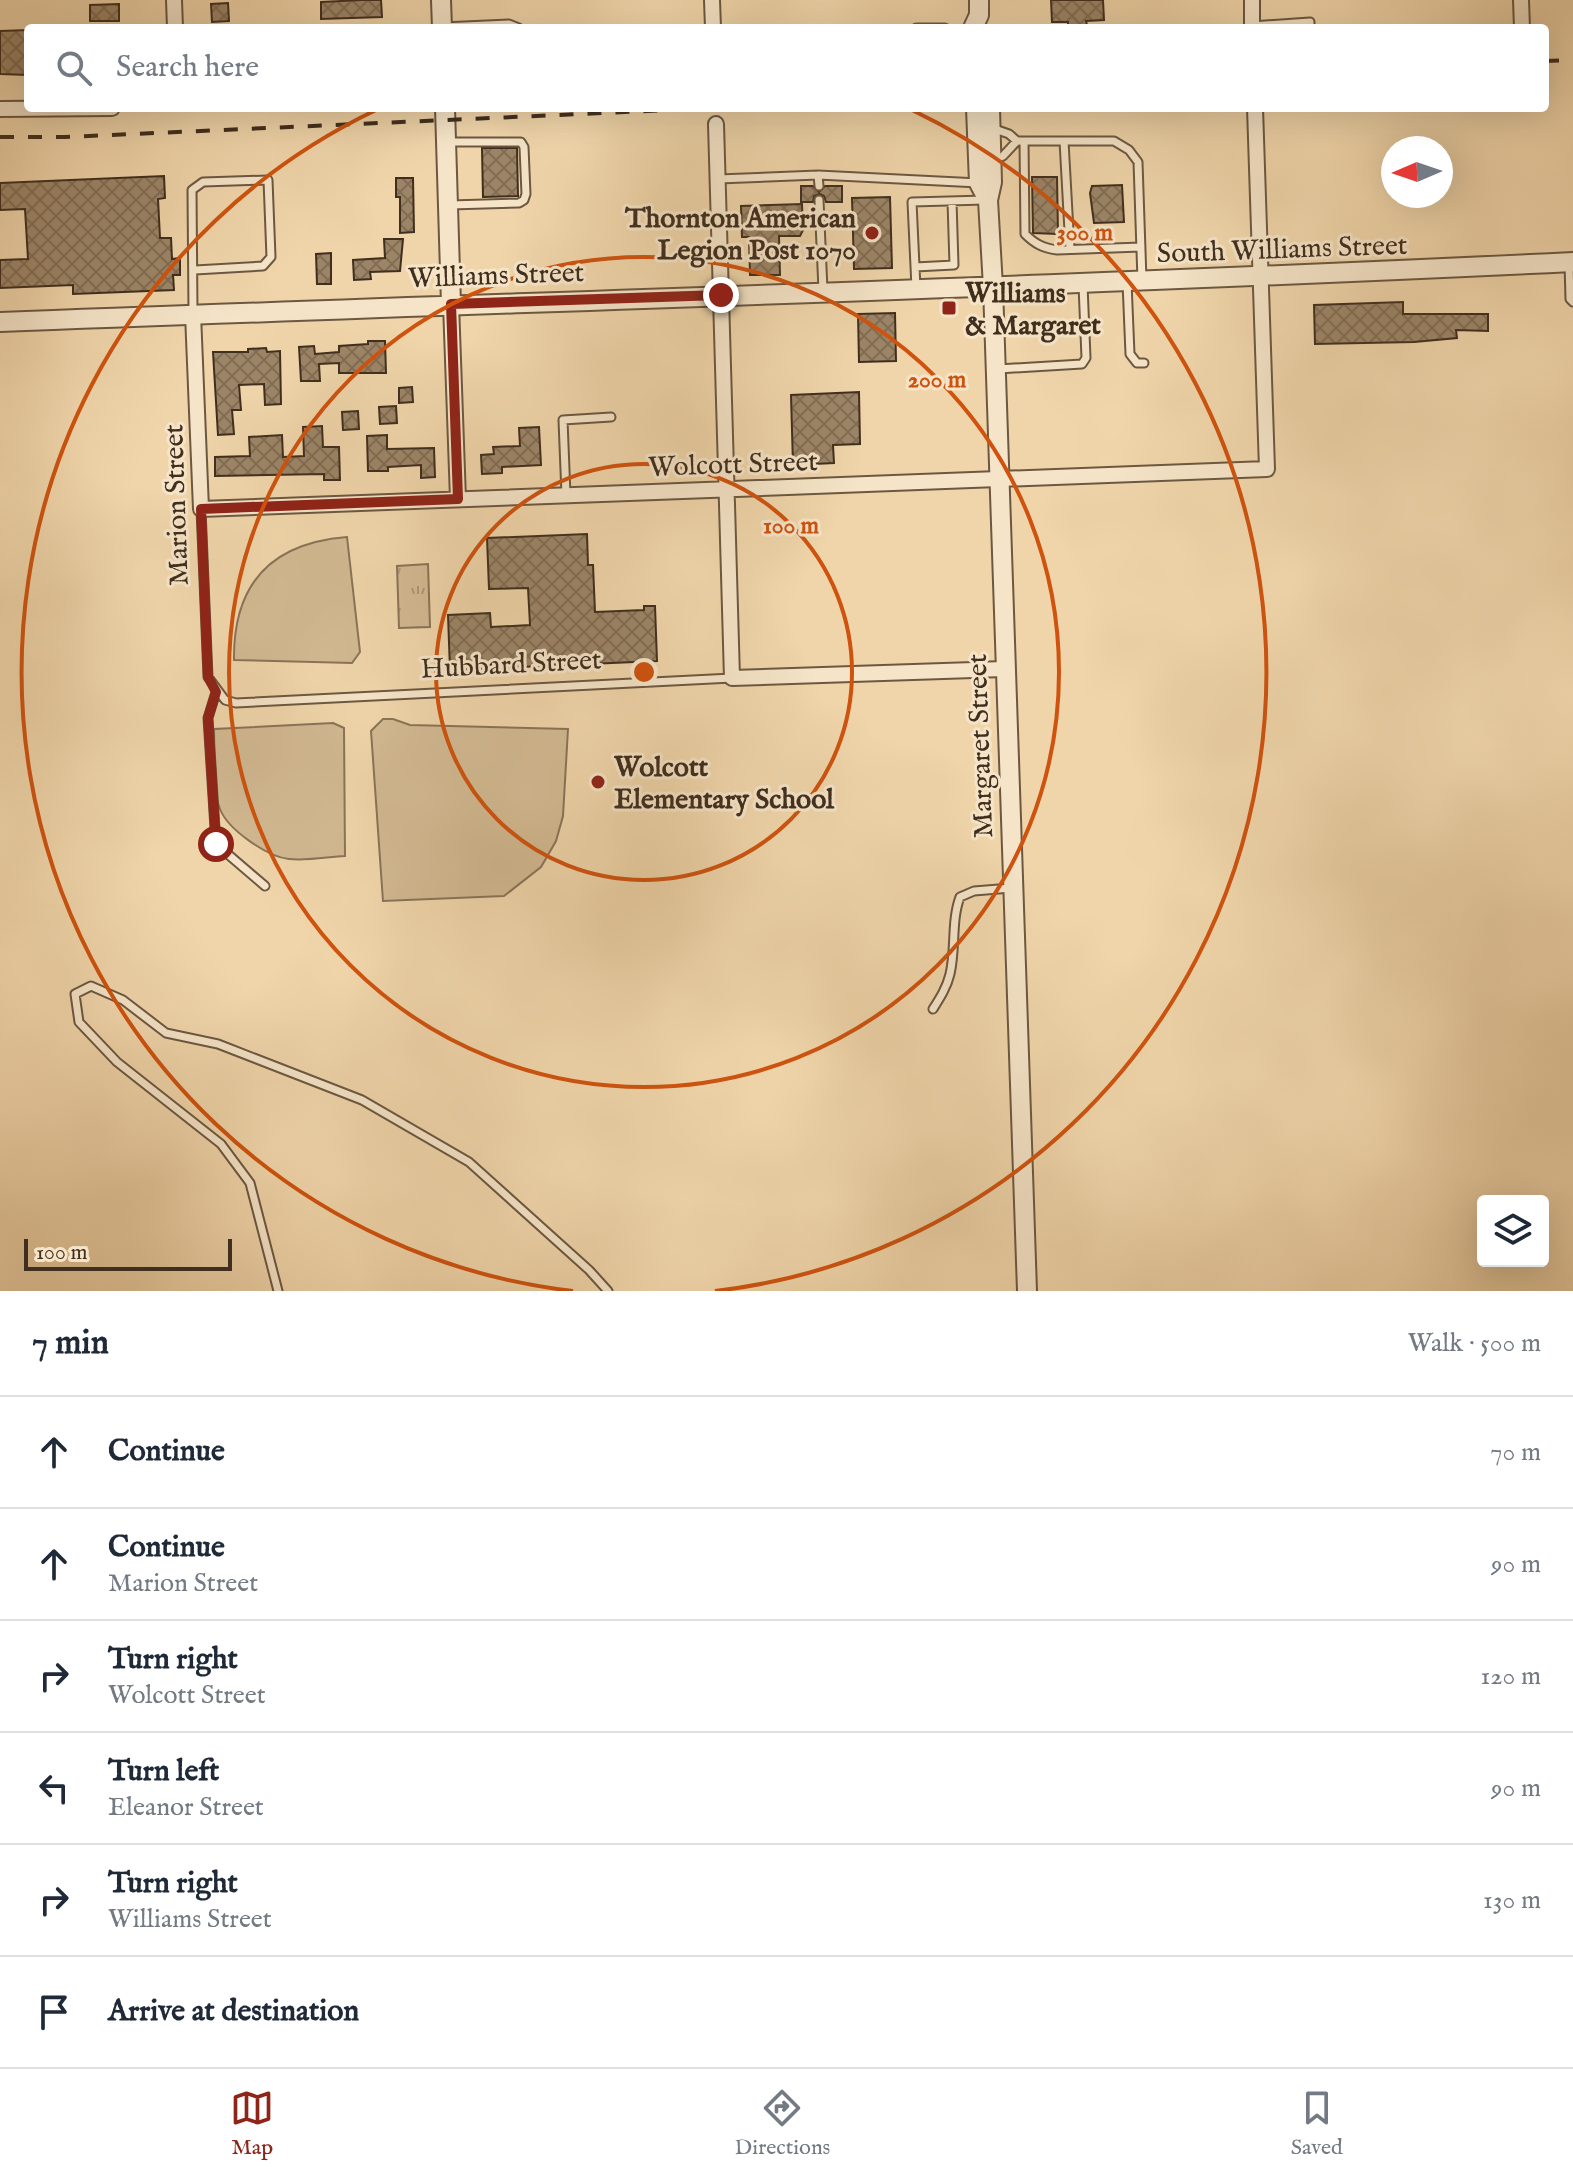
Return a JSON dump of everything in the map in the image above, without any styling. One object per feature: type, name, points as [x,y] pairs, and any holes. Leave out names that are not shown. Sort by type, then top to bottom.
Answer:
[{"type":"street","points":[[174,0],[175,24]]},
{"type":"street","points":[[441,0],[442,24]]},
{"type":"street","points":[[712,0],[713,24]]},
{"type":"street","points":[[1252,0],[1252,24]]},
{"type":"street","points":[[1521,0],[1522,24]]},
{"type":"street","points":[[0,109],[24,109]]},
{"type":"street","points":[[445,112],[458,499]]},
{"type":"street","name":"Margaret Street","points":[[976,112],[993,287],[1027,1291]]},
{"type":"street","points":[[1255,112],[1260,278]]},
{"type":"street","name":"Margaret Street","points":[[986,188],[992,162],[990,118]]},
{"type":"street","points":[[716,124],[732,678]]},
{"type":"street","name":"South Williams Street","points":[[993,287],[1260,278],[1571,262]]},
{"type":"street","name":"Wolcott Street","points":[[201,509],[1267,469],[1260,278]]},
{"type":"street","name":"Williams Street","points":[[0,322],[993,287]]},
{"type":"street","name":"Marion Street","points":[[193,314],[201,509]]},
{"type":"street","name":"Hubbard Street","points":[[732,678],[1004,669]]},
{"type":"lane","points":[[1287,24],[1310,24]]},
{"type":"lane","points":[[990,118],[1021,141],[1114,141],[1129,150],[1138,162],[1141,247],[1134,282],[1130,354],[1137,363],[1144,363]]},
{"type":"lane","points":[[992,162],[1021,141]]},
{"type":"lane","points":[[1021,141],[1025,234],[1045,248],[1141,247]]},
{"type":"lane","points":[[1064,141],[1070,249]]},
{"type":"lane","points":[[446,143],[521,142],[524,147],[526,194],[519,203],[448,205]]},
{"type":"lane","points":[[818,175],[819,186]]},
{"type":"lane","points":[[718,179],[818,175],[986,188]]},
{"type":"lane","points":[[193,314],[192,190],[203,182],[268,180],[271,257],[263,266],[195,270]]},
{"type":"lane","points":[[916,289],[912,202],[952,201],[986,188]]},
{"type":"lane","points":[[819,200],[823,292]]},
{"type":"lane","points":[[915,267],[954,265],[952,201]]},
{"type":"lane","points":[[1571,262],[1570,299],[1573,302]]},
{"type":"lane","points":[[996,369],[1082,364],[1086,358],[1083,284]]},
{"type":"lane","points":[[566,495],[563,420],[611,417]]},
{"type":"lane","name":"Marion Street","points":[[201,509],[208,677],[216,692]]},
{"type":"lane","name":"Hubbard Street","points":[[216,692],[225,700],[236,703],[732,678]]},
{"type":"lane","points":[[216,692],[208,718],[216,844],[265,886]]},
{"type":"lane","points":[[933,1009],[950,973],[956,909],[960,897],[974,891],[1012,888]]},
{"type":"lane","points":[[278,1291],[250,1183],[221,1144],[117,1062],[79,1022],[75,994],[91,986],[123,1000],[166,1033],[218,1044],[362,1100],[469,1162],[589,1270],[608,1291]]},
{"type":"green space","points":[[347,537],[360,652],[352,663],[234,660],[235,633],[241,609],[262,572],[278,558],[298,548]]},
{"type":"green space","points":[[428,564],[430,627],[399,628],[397,566]]},
{"type":"green space","points":[[383,719],[410,725],[568,729],[563,816],[556,841],[541,867],[504,896],[383,901],[371,731]]},
{"type":"green space","points":[[333,723],[344,728],[345,856],[289,859],[260,848],[240,834],[224,817],[217,800],[214,729]]},
{"type":"building","points":[[381,0],[382,17],[321,19],[321,2]]},
{"type":"building","points":[[1051,0],[1103,0],[1104,20],[1086,21],[1087,24],[1052,22]]},
{"type":"building","points":[[228,3],[229,21],[212,22],[211,4]]},
{"type":"building","points":[[119,4],[119,21],[90,21],[90,5]]},
{"type":"building","points":[[24,30],[24,75],[0,74],[0,31]]},
{"type":"building","points":[[482,148],[517,148],[518,196],[483,197]]},
{"type":"building","points":[[164,176],[165,198],[158,199],[160,238],[171,238],[172,259],[180,258],[180,275],[173,275],[174,290],[73,294],[73,285],[0,288],[0,260],[28,259],[25,209],[0,210],[0,183]]},
{"type":"building","points":[[1032,177],[1057,177],[1058,234],[1033,233]]},
{"type":"building","points":[[396,178],[413,178],[414,232],[400,233],[400,197],[396,197]]},
{"type":"building","points":[[1122,185],[1124,222],[1094,223],[1092,186]]},
{"type":"building","points":[[801,186],[813,186],[819,192],[825,186],[842,186],[842,202],[826,202],[820,194],[814,196],[813,202],[801,202]]},
{"type":"building","name":"Thornton American Legion Post 1070","points":[[890,197],[892,268],[854,269],[852,198]]},
{"type":"building","points":[[802,204],[803,230],[800,236],[779,236],[780,275],[750,275],[749,237],[742,237],[741,206]]},
{"type":"building","points":[[384,239],[403,239],[400,271],[370,272],[371,279],[354,280],[353,260],[385,258]]},
{"type":"building","points":[[331,253],[331,284],[317,284],[316,254]]},
{"type":"building","points":[[1403,302],[1403,314],[1488,314],[1488,331],[1456,330],[1457,338],[1414,342],[1315,344],[1314,305]]},
{"type":"building","points":[[895,313],[896,361],[859,362],[858,314]]},
{"type":"building","points":[[368,341],[385,341],[386,373],[339,373],[339,363],[319,364],[320,381],[301,381],[299,347],[314,346],[315,354],[339,352],[339,346],[368,344]]},
{"type":"building","points":[[266,348],[267,352],[280,351],[281,404],[265,405],[264,384],[239,385],[241,410],[232,410],[234,434],[218,435],[213,352],[248,352],[248,349]]},
{"type":"building","points":[[412,387],[413,402],[399,403],[399,388]]},
{"type":"building","points":[[859,392],[860,444],[833,445],[834,463],[793,465],[791,395]]},
{"type":"building","points":[[396,406],[397,423],[380,424],[379,407]]},
{"type":"building","points":[[358,411],[359,429],[343,430],[342,412]]},
{"type":"building","points":[[322,426],[323,447],[339,447],[340,480],[324,480],[324,474],[215,476],[215,457],[250,456],[249,437],[282,435],[283,457],[304,456],[303,427]]},
{"type":"building","points":[[539,427],[541,465],[502,467],[502,473],[482,474],[481,455],[494,454],[493,447],[520,446],[519,428]]},
{"type":"building","points":[[387,435],[387,449],[434,448],[435,477],[421,478],[421,465],[368,471],[367,436]]},
{"type":"building","points":[[587,534],[588,565],[593,565],[595,612],[644,610],[644,606],[655,606],[657,661],[450,670],[448,615],[490,613],[491,627],[530,625],[528,588],[489,589],[487,538]]},
{"type":"railway","points":[[1549,61],[1573,60]]},
{"type":"railway","points":[[0,137],[65,137],[625,112]]},
{"type":"place","name":"Thornton American Legion Post 1070","points":[[872,233]]},
{"type":"place","name":"Williams & Margaret","points":[[949,308]]},
{"type":"place","name":"Wolcott Elementary School","points":[[598,782]]},
{"type":"route","points":[[216,844],[208,718],[216,692],[208,677],[201,509],[458,499],[451,304],[721,295]]}]
